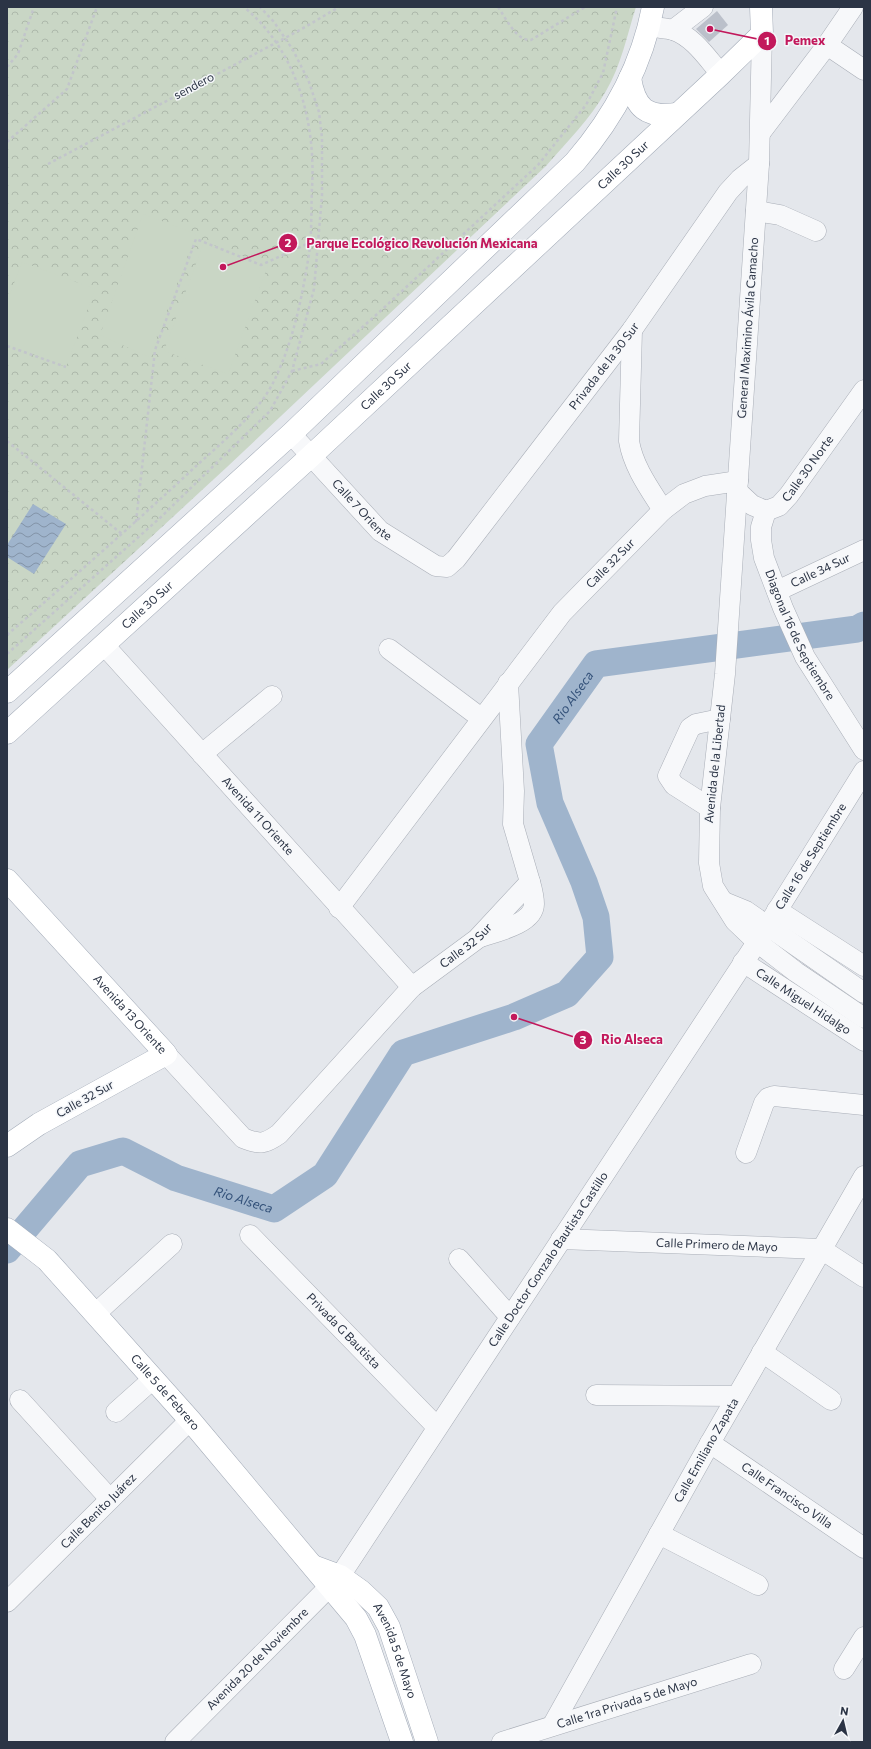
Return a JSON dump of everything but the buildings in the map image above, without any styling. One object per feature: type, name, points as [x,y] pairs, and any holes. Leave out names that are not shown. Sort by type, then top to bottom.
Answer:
[{"type":"main road","points":[[761,7],[762,34]]},
{"type":"main road","points":[[7,692],[291,434],[575,162],[592,143],[606,122],[630,78],[651,17]]},
{"type":"main road","name":"Calle 30 Sur","points":[[7,734],[311,456],[762,34]]},
{"type":"main road","points":[[630,78],[635,96],[642,107],[654,114],[677,114]]},
{"type":"main road","name":"Avenida 13 Oriente","points":[[7,880],[166,1054]]},
{"type":"main road","name":"Calle 32 Sur","points":[[7,1146],[39,1124],[166,1054]]},
{"type":"main road","name":"Calle 5 de Febrero","points":[[7,1229],[47,1260],[190,1420],[313,1566],[335,1582]]},
{"type":"main road","name":"Avenida 5 de Mayo","points":[[335,1582],[365,1635],[402,1742]]},
{"type":"main road","name":"Avenida 5 de Mayo","points":[[335,1582],[361,1591],[378,1607],[389,1626],[427,1742]]},
{"type":"street","points":[[673,30],[703,7]]},
{"type":"street","points":[[761,132],[827,45],[853,7]]},
{"type":"street","points":[[651,17],[694,43],[721,74]]},
{"type":"street","name":"General Maximino Ávila Camacho","points":[[728,623],[760,164],[762,34]]},
{"type":"street","points":[[827,45],[864,70]]},
{"type":"street","name":"Privada de la 30 Sur","points":[[447,566],[456,559],[632,330],[728,192],[740,179],[760,164]]},
{"type":"street","points":[[756,211],[780,216],[816,231]]},
{"type":"street","points":[[632,330],[629,441],[635,464],[662,510]]},
{"type":"street","name":"Calle 30 Norte","points":[[766,511],[778,506],[789,495],[864,390]]},
{"type":"street","name":"Calle 7 Oriente","points":[[291,434],[380,530],[436,566],[447,566]]},
{"type":"street","name":"Calle 32 Sur","points":[[339,908],[481,718],[562,613],[662,510],[684,494],[705,486],[737,486]]},
{"type":"street","points":[[737,486],[752,505],[766,511]]},
{"type":"street","name":"Diagonal 16 de Septiembre","points":[[766,511],[761,527],[761,540],[764,558],[780,600],[805,657],[864,750]]},
{"type":"street","points":[[733,553],[750,550],[764,558]]},
{"type":"street","name":"Calle 34 Sur","points":[[780,600],[864,550]]},
{"type":"street","name":"Avenida de la Libertad","points":[[728,623],[725,674],[710,808],[709,863],[713,886],[724,902],[746,911],[762,934],[796,972],[864,1018]]},
{"type":"street","name":"Avenida 11 Oriente","points":[[104,645],[339,908],[412,987]]},
{"type":"street","points":[[389,649],[481,718]]},
{"type":"street","name":"Calle 32 Sur","points":[[256,1143],[268,1141],[279,1134],[412,987],[477,939],[530,882],[513,824],[514,791],[508,683]]},
{"type":"street","points":[[202,754],[272,696]]},
{"type":"street","points":[[710,808],[674,785],[668,776],[690,728],[720,719]]},
{"type":"street","name":"Calle 16 de Septiembre","points":[[762,934],[864,771]]},
{"type":"street","points":[[777,910],[864,966]]},
{"type":"street","name":"Avenida de la Libertad","points":[[762,934],[859,989]]},
{"type":"street","name":"Calle Doctor Gonzalo Bautista Castillo","points":[[335,1582],[762,934]]},
{"type":"street","name":"Calle Miguel Hidalgo","points":[[743,962],[864,1041]]},
{"type":"street","points":[[842,1004],[859,989]]},
{"type":"street","name":"Avenida 13 Oriente","points":[[166,1054],[243,1138],[256,1143]]},
{"type":"street","points":[[746,1153],[764,1103],[768,1098],[774,1096],[864,1105]]},
{"type":"street","name":"Calle Emiliano Zapata","points":[[552,1726],[710,1443],[864,1176]]},
{"type":"street","name":"Privada G Bautista","points":[[250,1235],[437,1428]]},
{"type":"street","name":"Calle Primero de Mayo","points":[[561,1239],[821,1249]]},
{"type":"street","points":[[95,1314],[172,1244]]},
{"type":"street","points":[[821,1249],[864,1277]]},
{"type":"street","points":[[459,1259],[510,1317]]},
{"type":"street","points":[[762,1352],[831,1400]]},
{"type":"street","points":[[116,1412],[153,1379]]},
{"type":"street","points":[[596,1394],[737,1396]]},
{"type":"street","points":[[20,1400],[110,1499]]},
{"type":"street","name":"Calle Benito Juárez","points":[[7,1602],[190,1420]]},
{"type":"street","name":"Calle Francisco Villa","points":[[710,1443],[864,1548]]},
{"type":"street","points":[[659,1534],[758,1586]]},
{"type":"street","name":"Avenida 20 de Noviembre","points":[[175,1742],[335,1582]]},
{"type":"street","points":[[844,1669],[864,1637]]},
{"type":"street","name":"Calle 1ra Privada 5 de Mayo","points":[[502,1742],[751,1664]]},
{"type":"path","points":[[7,67],[18,54],[34,7]]},
{"type":"path","points":[[7,142],[67,88],[97,7]]},
{"type":"path","points":[[7,635],[136,523],[224,441],[262,401],[272,385],[283,360],[296,322],[309,242],[313,167],[311,134],[304,103],[283,51],[266,29],[244,7]]},
{"type":"path","points":[[7,654],[160,517],[270,411],[292,371],[314,289],[322,196],[322,138],[319,112],[309,82],[294,50],[274,22],[260,7]]},
{"type":"path","name":"sendero","points":[[48,164],[300,30],[339,7]]},
{"type":"path","points":[[498,7],[520,37],[526,40],[531,40],[585,7]]},
{"type":"path","points":[[292,371],[321,364],[538,165],[586,105],[603,73],[617,7]]},
{"type":"path","points":[[136,523],[155,350],[196,239],[261,265],[309,242]]},
{"type":"path","points":[[7,346],[66,367]]},
{"type":"path","points":[[7,441],[122,534]]},
{"type":"green space","points":[[7,7],[636,7],[620,61],[606,91],[586,121],[546,166],[227,467],[7,670]]},
{"type":"green space","points":[[143,214],[196,234],[149,357],[100,335]]},
{"type":"green space","points":[[204,242],[268,265],[228,374],[164,351]]},
{"type":"green space","points":[[22,262],[95,289],[66,367],[7,344],[7,302]]},
{"type":"water","points":[[33,504],[66,524],[34,574],[7,557],[7,545]]},
{"type":"waterway","name":"Rio Alseca","points":[[7,1250],[80,1164],[123,1151],[176,1178],[274,1209],[325,1175],[403,1053],[514,1017],[567,994],[600,957],[596,917],[584,882],[550,803],[539,744],[596,664],[857,629],[864,625]]},
{"type":"place","name":"Pemex","points":[[710,29]]},
{"type":"place","name":"Parque Ecológico Revolución Mexicana","points":[[223,267]]},
{"type":"place","name":"Rio Alseca","points":[[514,1017]]}]
